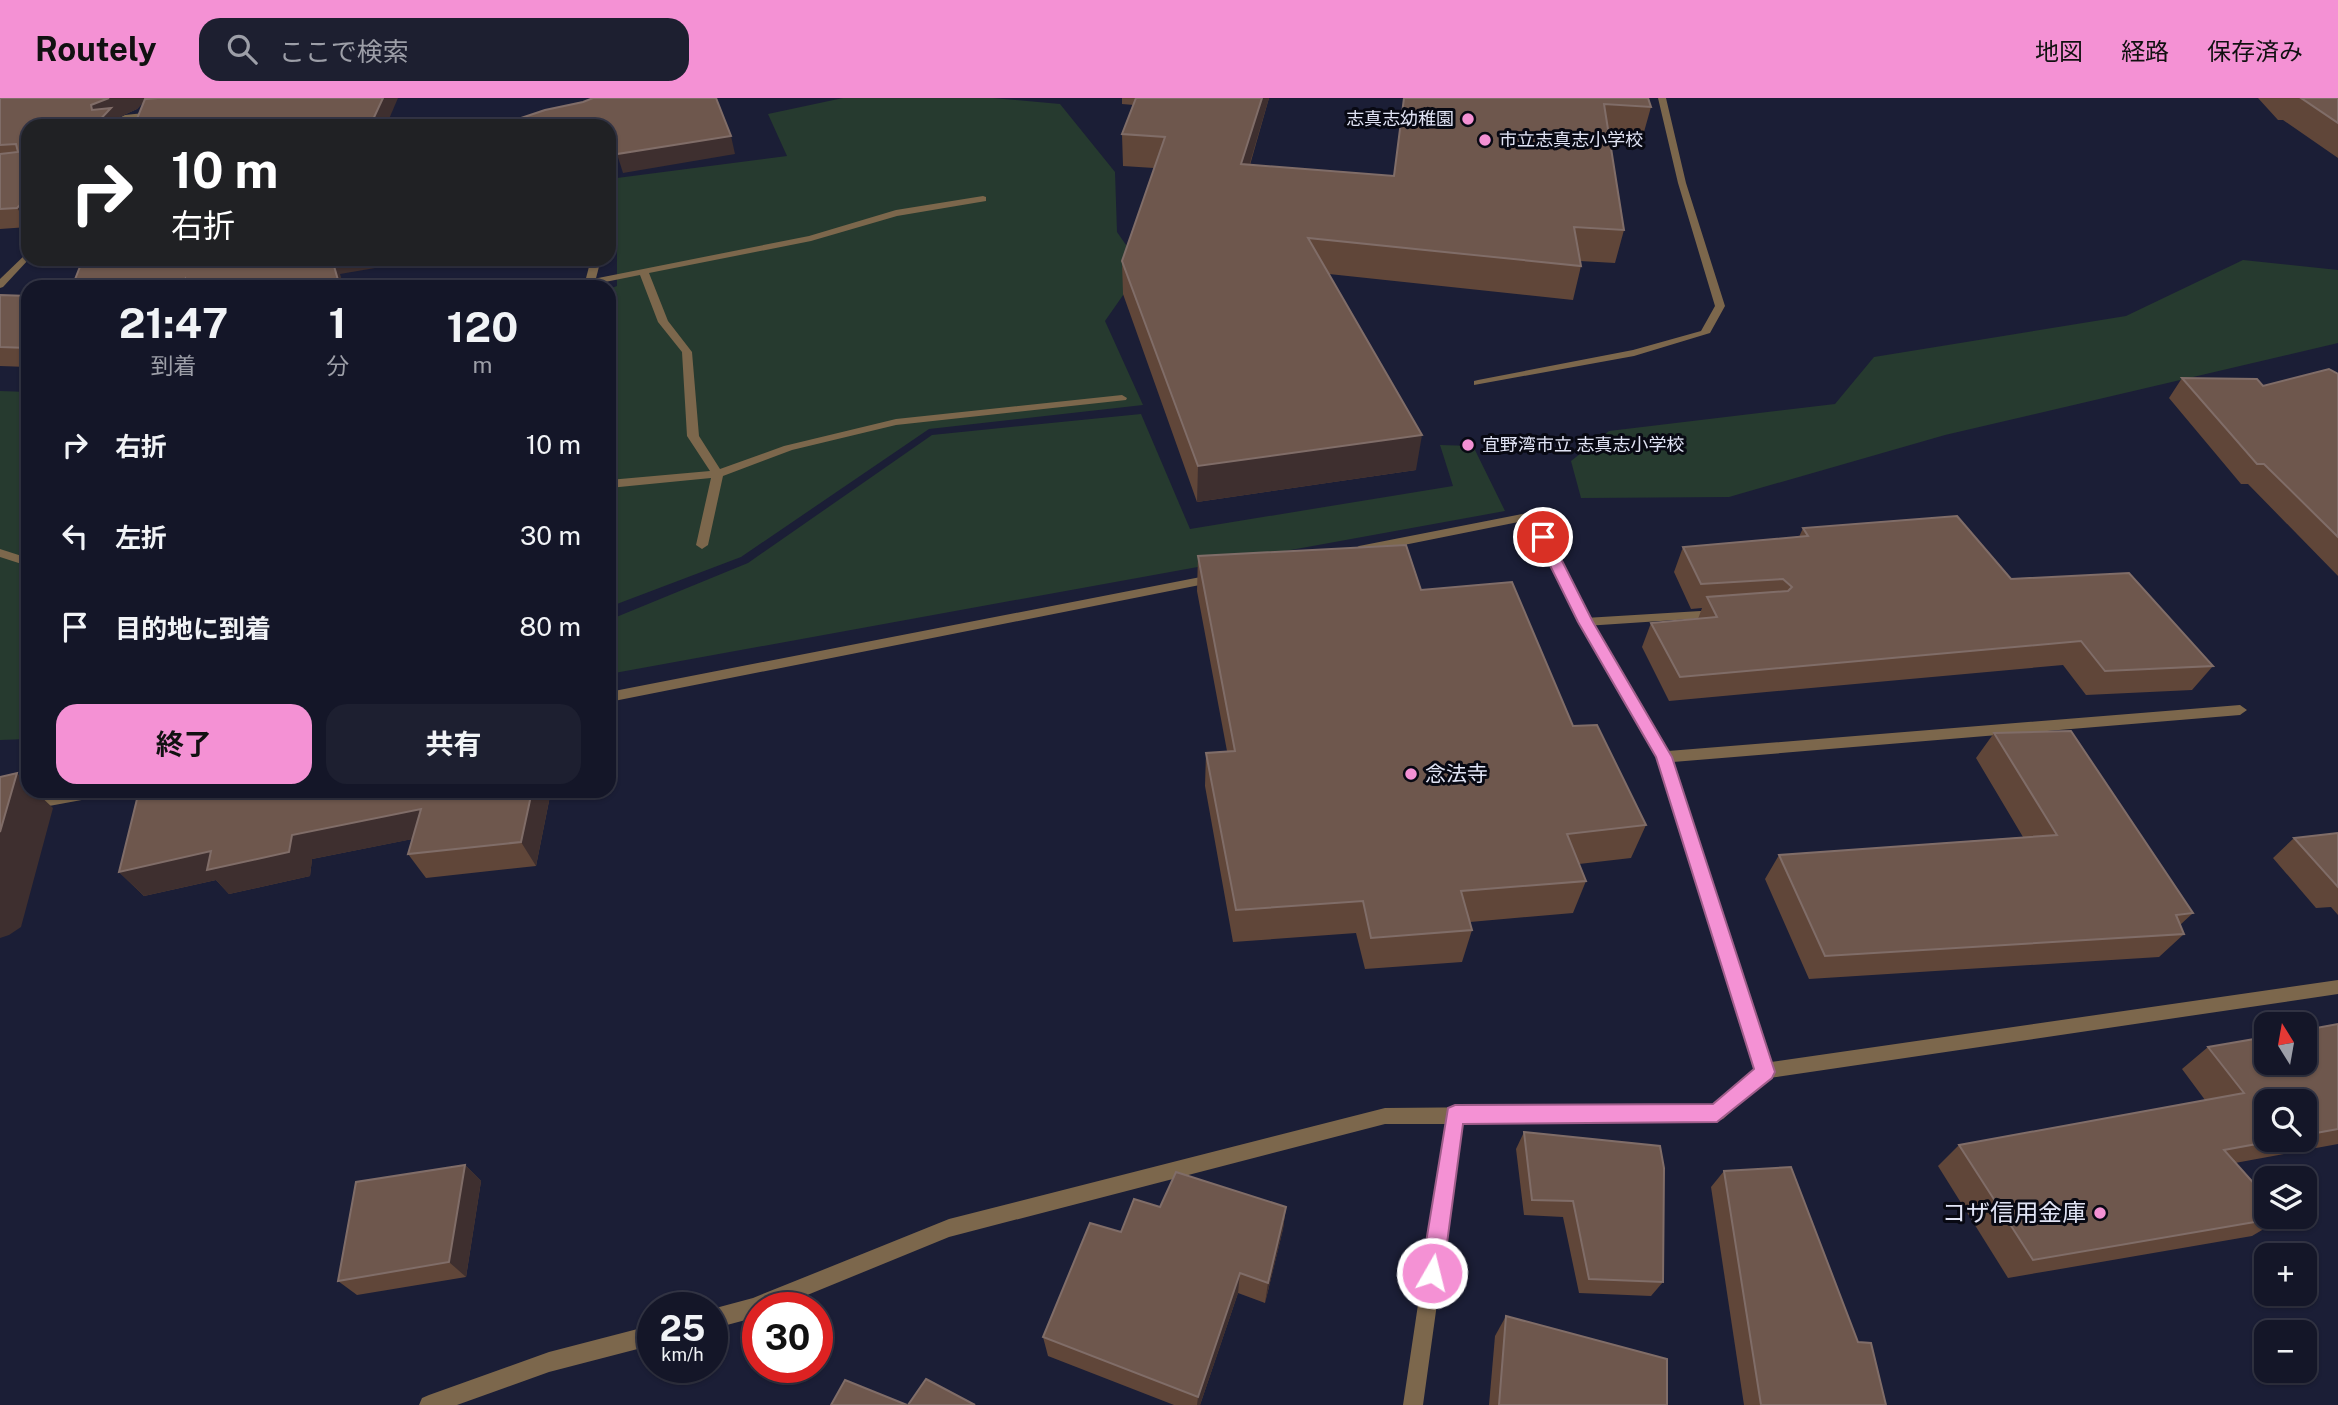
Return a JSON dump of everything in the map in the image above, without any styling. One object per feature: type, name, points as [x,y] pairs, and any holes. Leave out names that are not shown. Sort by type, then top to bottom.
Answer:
[{"type":"street","points":[[1478,383],[1634,353],[1705,333],[1720,306],[1682,183],[1662,98]]},
{"type":"street","points":[[123,119],[165,113]]},
{"type":"street","points":[[601,280],[811,239],[896,213],[983,199]]},
{"type":"street","points":[[0,285],[21,262]]},
{"type":"street","points":[[644,272],[663,322],[687,352],[693,436],[718,474],[702,545]]},
{"type":"street","points":[[616,483],[718,474],[788,448],[897,422],[1122,398]]},
{"type":"street","points":[[1341,554],[1532,516],[1586,622],[1664,757],[1765,1072]]},
{"type":"street","points":[[0,553],[21,560]]},
{"type":"street","points":[[616,696],[1232,575]]},
{"type":"street","points":[[1586,622],[1732,613]]},
{"type":"street","points":[[1664,757],[2240,710]]},
{"type":"street","points":[[0,809],[60,798]]},
{"type":"street","points":[[728,1315],[753,1308],[949,1228],[1385,1116],[1717,1113],[1765,1072],[2338,987]]},
{"type":"street","points":[[1413,1405],[1455,1114]]},
{"type":"street","points":[[429,1405],[549,1362],[637,1339]]},
{"type":"green space","points":[[843,98],[993,98],[1060,104],[1115,172],[1117,232],[1142,268],[1105,321],[1143,405],[929,429],[741,557],[616,604],[617,178],[787,156],[768,114]]},
{"type":"green space","points":[[2243,260],[2338,270],[2338,343],[1945,435],[1729,497],[1581,498],[1571,461],[1609,431],[1835,404],[1874,357],[2126,316]]},
{"type":"green space","points":[[0,391],[21,392],[21,739],[0,740]]},
{"type":"green space","points":[[1141,414],[1190,529],[1453,486],[1440,445],[1473,446],[1505,511],[616,673],[616,617],[748,563],[932,435]]},
{"type":"building","points":[[0,98],[109,98],[91,105],[92,110],[111,108],[101,119],[21,119],[21,204],[17,208],[0,209],[0,154],[18,152],[16,144],[0,145]]},
{"type":"building","points":[[383,98],[373,119],[137,119],[145,99]]},
{"type":"building","points":[[593,98],[716,98],[731,136],[617,154],[616,119],[518,119]]},
{"type":"building","points":[[1136,98],[1262,98],[1241,164],[1394,176],[1404,98],[1648,98],[1651,107],[1604,104],[1624,230],[1574,227],[1581,266],[1308,238],[1422,435],[1198,466],[1122,261],[1165,137],[1122,134]]},
{"type":"building","points":[[2301,98],[2338,98],[2338,123]]},
{"type":"building","points":[[80,266],[334,266],[338,280],[185,279],[75,280]]},
{"type":"building","points":[[0,295],[21,296],[21,348],[0,347]]},
{"type":"building","points":[[2329,369],[2338,374],[2338,537],[2264,464],[2257,464],[2182,378],[2257,379],[2263,386]]},
{"type":"building","points":[[1957,516],[2011,579],[2129,573],[2213,666],[2105,671],[2081,641],[1680,677],[1651,623],[1717,617],[1707,597],[1788,591],[1792,587],[1783,579],[1701,584],[1683,547],[1808,536],[1803,528]]},
{"type":"building","name":"念法寺","points":[[1406,545],[1421,590],[1512,582],[1573,726],[1597,725],[1646,825],[1567,834],[1586,881],[1461,891],[1472,930],[1371,938],[1363,901],[1236,910],[1206,753],[1235,751],[1198,556]]},
{"type":"building","points":[[2071,731],[2193,913],[2176,915],[2184,934],[1825,956],[1779,855],[2057,835],[1994,733]]},
{"type":"building","points":[[17,773],[0,832],[0,777]]},
{"type":"building","points":[[137,798],[530,798],[521,842],[408,854],[421,809],[292,835],[289,852],[207,870],[211,851],[119,872]]},
{"type":"building","points":[[2338,833],[2338,887],[2294,838]]},
{"type":"building","name":"コザ信用金庫","points":[[2338,1024],[2338,1129],[2317,1133],[2317,1089],[2254,1089],[2254,1144],[2224,1150],[2254,1184],[2254,1222],[2033,1260],[1959,1145],[2244,1093],[2208,1047],[2254,1039],[2254,1075],[2317,1075],[2317,1028]]},
{"type":"building","points":[[1524,1132],[1660,1146],[1664,1168],[1663,1282],[1589,1279],[1573,1201],[1532,1200]]},
{"type":"building","points":[[465,1165],[449,1262],[338,1281],[356,1182]]},
{"type":"building","points":[[1791,1167],[1858,1342],[1871,1343],[1886,1405],[1761,1405],[1724,1171]]},
{"type":"building","points":[[1176,1172],[1286,1207],[1268,1283],[1240,1273],[1198,1397],[1043,1337],[1090,1223],[1121,1232],[1134,1199],[1160,1207]]},
{"type":"building","points":[[1506,1316],[1667,1359],[1667,1405],[1499,1405]]},
{"type":"building","points":[[926,1379],[975,1405],[908,1405]]},
{"type":"building","points":[[845,1380],[907,1405],[831,1405]]},
{"type":"place","name":"志真志幼稚園","points":[[1468,119]]},
{"type":"place","name":"市立志真志小学校","points":[[1485,140]]},
{"type":"place","name":"宜野湾市立 志真志小学校","points":[[1468,445]]},
{"type":"place","name":"念法寺","points":[[1411,774]]},
{"type":"place","name":"コザ信用金庫","points":[[2100,1213]]},
{"type":"route","points":[[1432,1273],[1455,1114],[1717,1113],[1765,1072],[1664,757],[1586,622],[1543,537]]}]
